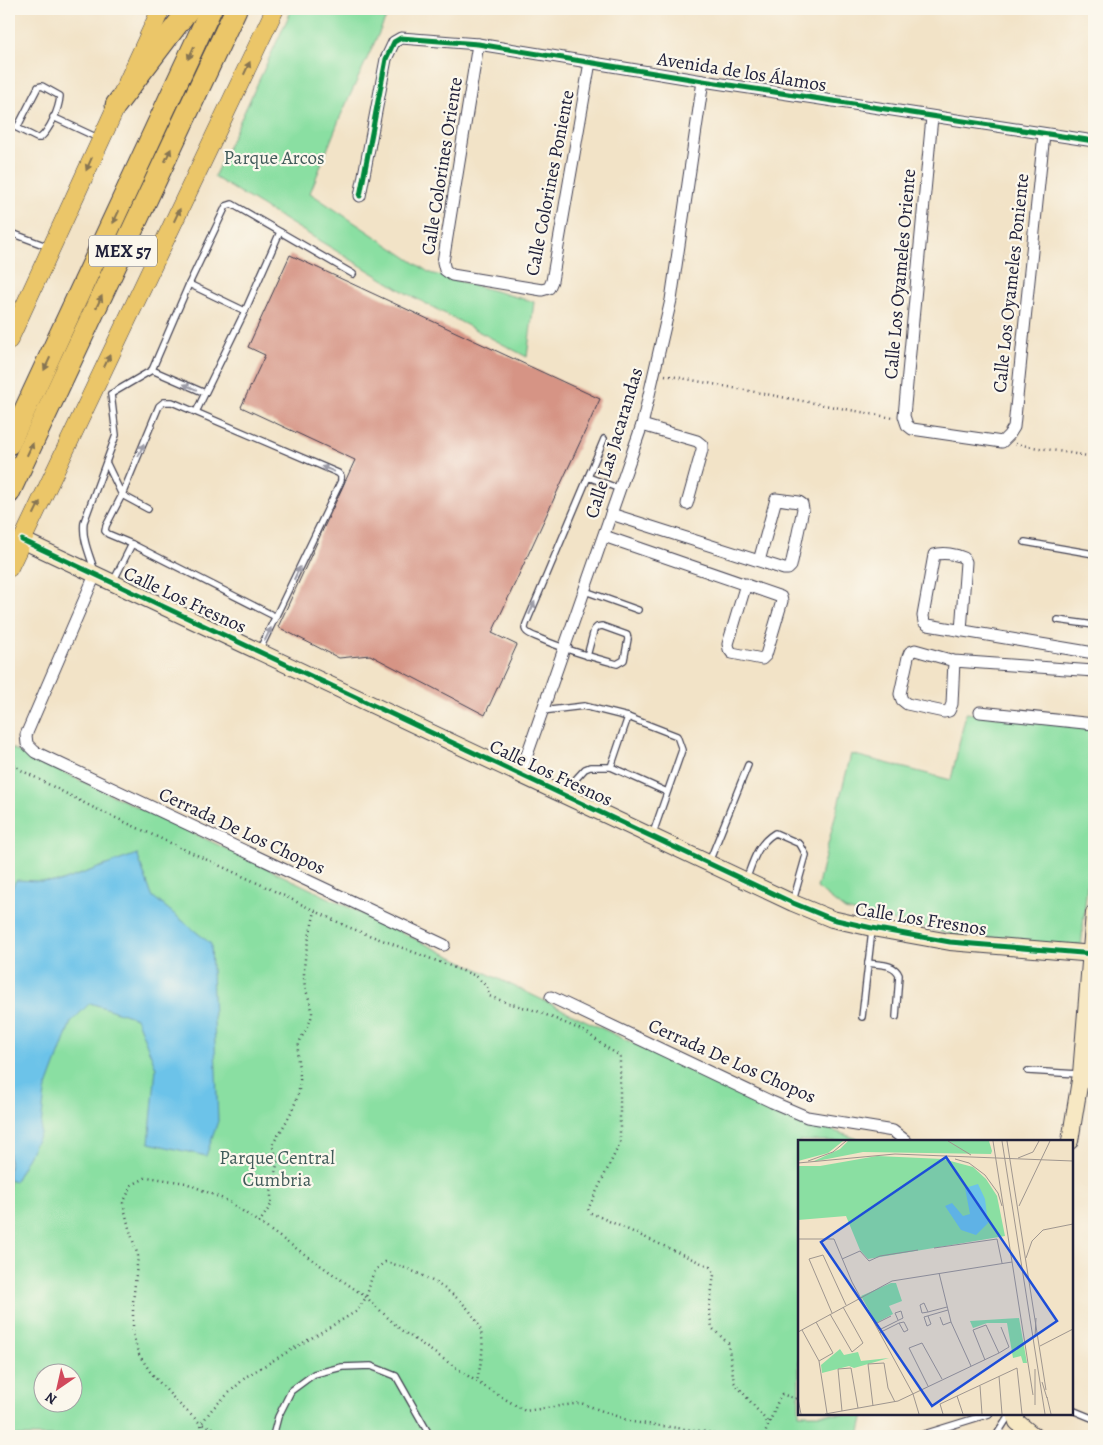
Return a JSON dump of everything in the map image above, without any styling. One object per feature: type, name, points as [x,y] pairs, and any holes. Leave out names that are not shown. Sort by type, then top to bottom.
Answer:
[{"type":"highway","points":[[116,105],[190,9]]},
{"type":"highway","name":"MEX 57","points":[[9,444],[211,9]]},
{"type":"highway","name":"MEX 57","points":[[9,493],[236,9]]},
{"type":"main road","points":[[9,568],[22,540],[103,391],[275,9]]},
{"type":"main road","points":[[9,340],[158,13]]},
{"type":"street","name":"Avenida de los Álamos","points":[[360,196],[386,59],[394,42],[401,38],[478,44],[703,81],[1094,141]]},
{"type":"street","name":"Calle Colorines Oriente","points":[[478,44],[443,262],[445,270],[452,275],[496,282]]},
{"type":"street","name":"Calle Colorines Poniente","points":[[496,282],[542,290],[549,288],[552,281],[590,62]]},
{"type":"street","name":"Calle Las Jacarandas","points":[[520,775],[642,425],[656,373],[671,300],[703,81]]},
{"type":"street","name":"Calle Los Oyameles Oriente","points":[[904,418],[932,117]]},
{"type":"street","name":"Calle Los Oyameles Poniente","points":[[1006,438],[1014,427],[1044,134]]},
{"type":"street","points":[[904,418],[907,426],[912,429],[1006,438]]},
{"type":"street","points":[[642,425],[697,441],[702,445],[687,504]]},
{"type":"street","points":[[611,514],[784,570],[791,566],[803,509],[802,504],[776,498],[759,561]]},
{"type":"street","points":[[604,536],[746,584],[781,598],[782,601],[766,655],[762,659],[732,653],[728,649],[746,584]]},
{"type":"street","name":"Calle Los Fresnos","points":[[22,540],[793,903],[832,918],[872,928],[950,942],[1092,954]]},
{"type":"street","points":[[961,631],[966,562],[961,556],[934,554],[923,616],[924,622],[928,625],[961,631],[1094,653]]},
{"type":"street","name":"Cerrada De Los Chopos","points":[[96,575],[26,735],[27,744],[35,752],[444,946]]},
{"type":"street","points":[[954,661],[952,704],[949,710],[944,712],[907,704],[902,700],[900,694],[908,657],[910,652],[915,650],[954,661],[1094,672]]},
{"type":"street","points":[[980,712],[1094,724]]},
{"type":"street","points":[[1070,1140],[1081,1074],[1094,913]]},
{"type":"street","name":"Cerrada De Los Chopos","points":[[551,996],[772,1102],[808,1117],[893,1131],[905,1140]]},
{"type":"street","points":[[1014,1417],[1034,1436]]},
{"type":"lane","points":[[9,124],[17,128],[40,138],[44,135],[53,117],[60,96],[42,86],[38,87],[17,128]]},
{"type":"lane","points":[[53,117],[100,139]]},
{"type":"lane","points":[[96,575],[83,536],[83,529],[116,435],[103,391],[152,370],[189,284],[226,206],[232,204],[352,274]]},
{"type":"lane","points":[[9,232],[51,248]]},
{"type":"lane","points":[[196,412],[245,311],[280,232]]},
{"type":"lane","points":[[189,284],[245,311]]},
{"type":"lane","points":[[152,370],[204,393]]},
{"type":"lane","points":[[259,652],[276,617],[340,480],[341,476],[338,473],[196,412],[172,402],[164,402],[159,406],[122,495],[106,526],[106,531],[108,534],[132,544],[276,617]]},
{"type":"lane","points":[[587,656],[594,630],[597,627],[602,626],[627,635],[624,660],[621,664],[617,664],[587,656],[564,649],[527,632],[525,628],[604,438]]},
{"type":"lane","points":[[106,464],[122,495],[148,509]]},
{"type":"lane","points":[[588,477],[620,489]]},
{"type":"lane","points":[[1025,542],[1094,554]]},
{"type":"lane","points":[[113,583],[132,544]]},
{"type":"lane","points":[[585,591],[638,610]]},
{"type":"lane","points":[[1058,620],[1094,625]]},
{"type":"lane","points":[[542,711],[584,706],[628,717],[677,736],[682,750],[652,837]]},
{"type":"lane","points":[[611,767],[628,717]]},
{"type":"lane","points":[[708,864],[748,766]]},
{"type":"lane","points":[[562,795],[585,769],[590,767],[611,767],[667,792]]},
{"type":"lane","points":[[746,881],[760,845],[767,838],[775,833],[800,844],[806,855],[793,903]]},
{"type":"lane","points":[[862,1017],[872,928]]},
{"type":"lane","points":[[868,963],[892,966],[897,969],[899,975],[896,1017]]},
{"type":"lane","points":[[1028,1071],[1081,1074]]},
{"type":"lane","points":[[273,1436],[278,1417],[291,1391],[314,1374],[342,1367],[371,1366],[396,1376],[430,1436]]},
{"type":"lane","points":[[1073,1410],[1094,1419]]},
{"type":"lane","points":[[921,1435],[986,1415]]},
{"type":"lane","points":[[996,1436],[1014,1417]]},
{"type":"path","points":[[656,373],[904,418]]},
{"type":"path","points":[[1006,438],[1094,457]]},
{"type":"path","points":[[9,762],[20,770],[92,807],[137,826],[206,861],[348,927],[476,976],[487,987],[489,996],[508,1004],[537,1011],[586,1032],[620,1056],[620,1143],[588,1209],[589,1212],[710,1267],[714,1275],[709,1309],[712,1328],[728,1343],[734,1382],[768,1424]]},
{"type":"path","points":[[258,1222],[271,1205],[271,1192],[278,1160],[272,1145],[285,1124],[296,1100],[300,1082],[296,1059],[299,1043],[310,1024],[312,1010],[305,987],[304,962],[315,911]]},
{"type":"path","points":[[237,1436],[201,1424],[178,1403],[151,1373],[138,1353],[133,1333],[133,1302],[138,1256],[123,1203],[132,1185],[147,1177],[186,1183],[228,1201],[366,1297],[401,1330],[477,1382],[525,1411],[581,1403],[632,1422],[708,1432],[719,1436]]},
{"type":"path","points":[[202,1436],[201,1424],[214,1408],[247,1376],[357,1311],[366,1297],[368,1283],[373,1272],[385,1262],[404,1266],[442,1287],[462,1302],[475,1317],[481,1333],[482,1345],[477,1382]]},
{"type":"path","points":[[764,1436],[780,1396],[782,1394],[795,1399],[798,1397]]},
{"type":"green space","name":"Parque Arcos","points":[[292,9],[390,9],[341,115],[310,193],[430,273],[534,302],[527,357],[406,293],[214,177]]},
{"type":"green space","points":[[966,713],[1094,727],[1094,809],[1081,949],[952,934],[845,910],[817,888],[851,754],[951,780]]},
{"type":"green space","name":"Parque Central Cumbria","points":[[9,747],[777,1112],[861,1140],[798,1140],[798,1415],[864,1415],[859,1436],[14,1436],[9,1431]]},
{"type":"water","points":[[137,854],[152,896],[211,944],[218,1121],[206,1156],[149,1143],[156,1068],[136,1018],[90,1003],[71,1022],[45,1092],[40,1134],[15,1181],[9,1179],[9,894],[16,880],[59,882]]},
{"type":"building","points":[[290,255],[600,399],[492,633],[517,645],[485,715],[370,655],[339,658],[278,627],[355,460],[241,407],[265,355],[248,347]]},
{"type":"cycle path","points":[[360,196],[386,59],[394,42],[401,38],[478,44],[703,81],[1094,141]]},
{"type":"cycle path","points":[[22,540],[793,903],[832,919],[950,942],[1094,954]]}]
